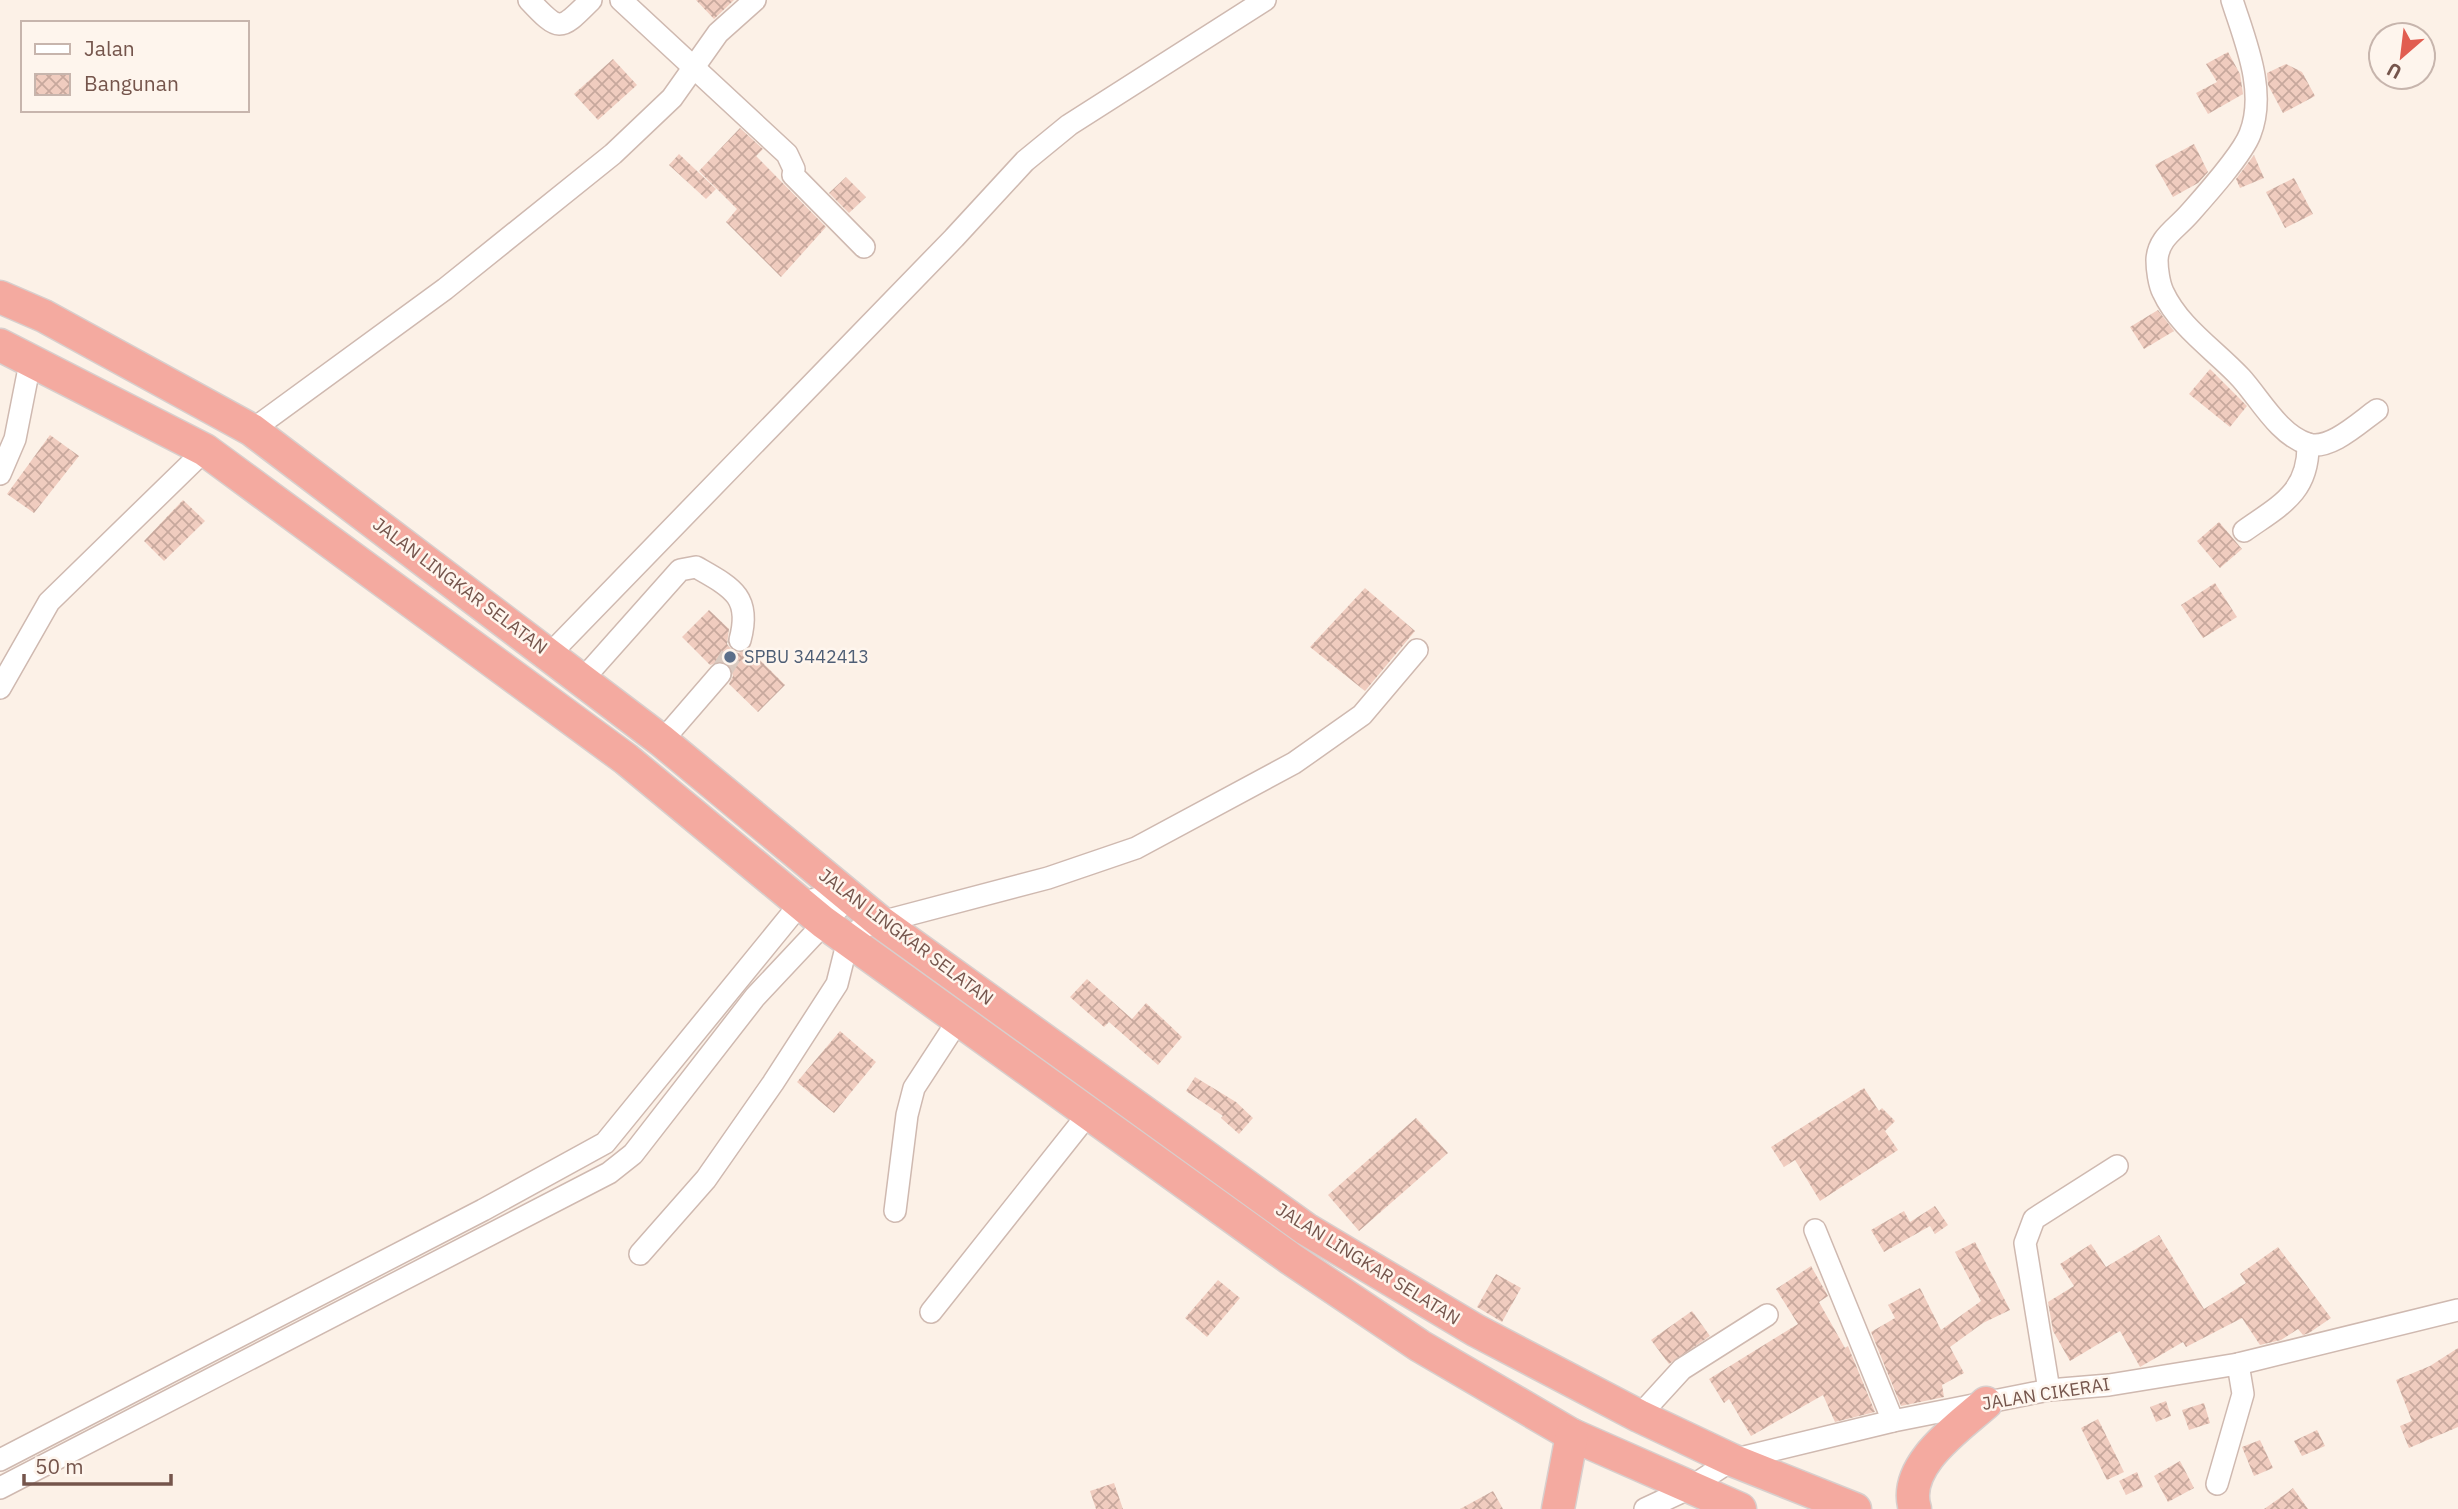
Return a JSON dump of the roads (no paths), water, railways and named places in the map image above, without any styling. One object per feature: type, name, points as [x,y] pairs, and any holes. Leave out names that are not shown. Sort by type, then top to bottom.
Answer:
[{"type":"highway","name":"JALAN LINGKAR SELATAN","points":[[0,297],[44,316],[252,430],[583,679],[662,741],[878,921],[1306,1229],[1475,1330],[1639,1416],[1732,1460],[1855,1509]]},
{"type":"highway","name":"JALAN LINGKAR SELATAN","points":[[0,345],[31,358],[205,450],[626,760],[824,922],[1291,1259],[1420,1346],[1572,1435],[1688,1489],[1740,1509]]},
{"type":"highway","points":[[1915,1509],[1913,1502],[1919,1472],[1937,1447],[1986,1403]]},
{"type":"highway","points":[[1559,1509],[1572,1435]]},
{"type":"street","points":[[529,0],[552,25],[560,26],[567,24],[591,0]]},
{"type":"street","points":[[621,0],[787,154],[794,169],[793,175],[863,247]]},
{"type":"street","points":[[252,430],[445,289],[613,154],[672,98],[718,33],[755,0]]},
{"type":"street","points":[[550,654],[954,238],[1025,161],[1069,125],[1265,0]]},
{"type":"street","points":[[2232,0],[2255,75],[2255,106],[2250,135],[2195,207],[2165,237],[2157,261],[2162,291],[2208,349],[2240,376],[2282,426],[2308,444],[2318,445],[2339,436],[2377,410]]},
{"type":"street","points":[[0,474],[15,439],[31,358]]},
{"type":"street","points":[[2244,531],[2299,488],[2309,462],[2308,444]]},
{"type":"street","points":[[0,688],[49,602],[205,450]]},
{"type":"street","points":[[583,679],[680,570],[696,566],[722,582],[740,598],[744,623],[740,640]]},
{"type":"street","points":[[824,922],[862,927],[1048,878],[1136,848],[1294,763],[1362,715],[1417,650]]},
{"type":"street","points":[[662,741],[720,674]]},
{"type":"street","points":[[0,1488],[609,1173],[632,1154],[755,997],[824,922],[844,894]]},
{"type":"street","points":[[0,1460],[483,1210],[605,1143],[824,922],[844,894]]},
{"type":"street","points":[[640,1254],[706,1179],[837,984],[824,922]]},
{"type":"street","points":[[895,1211],[907,1115],[914,1088],[959,1019]]},
{"type":"street","points":[[931,1312],[1089,1113]]},
{"type":"street","points":[[2049,1390],[2025,1243],[2028,1228],[2034,1219],[2117,1166]]},
{"type":"street","points":[[1815,1230],[1893,1421]]},
{"type":"street","name":"JALAN CIKERAI","points":[[1645,1509],[1688,1489],[1732,1460],[1893,1421],[2049,1390],[2109,1385],[2238,1364],[2458,1310]]},
{"type":"street","points":[[1639,1416],[1682,1369],[1767,1315]]},
{"type":"street","points":[[2217,1484],[2243,1394],[2238,1364]]},
{"type":"tunnel","points":[[720,674],[740,640]]},
{"type":"place","name":"SPBU 3442413","points":[[730,657]]}]
